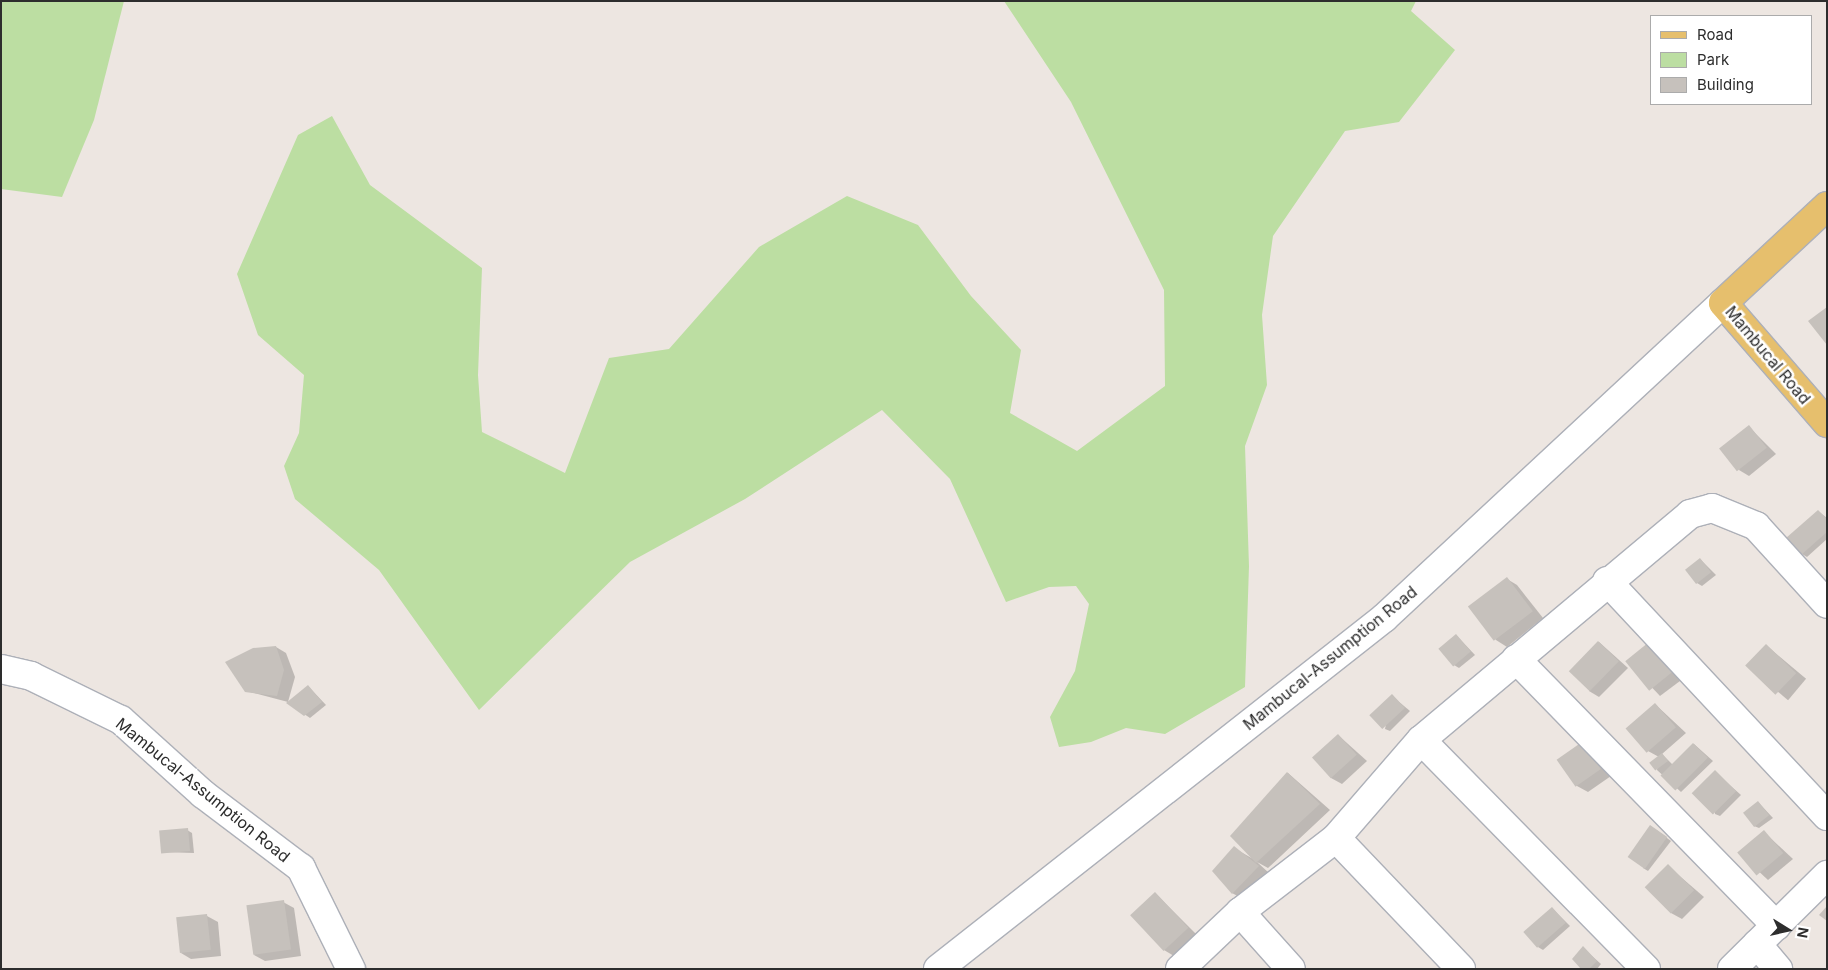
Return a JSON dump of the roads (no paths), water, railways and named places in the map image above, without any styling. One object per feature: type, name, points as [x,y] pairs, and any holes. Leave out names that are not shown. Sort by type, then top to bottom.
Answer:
[{"type":"main road","name":"Mambucal Road","points":[[1827,206],[1723,303],[1827,423]]},
{"type":"street","name":"Mambucal-Assumption Road","points":[[938,969],[1384,618],[1723,303]]},
{"type":"street","points":[[1180,969],[1240,912],[1336,838],[1421,740],[1607,581],[1690,514],[1712,508],[1756,526],[1827,604]]},
{"type":"street","points":[[1607,581],[1827,816]]},
{"type":"street","points":[[1516,659],[1777,926]]},
{"type":"street","name":"Mambucal-Assumption Road","points":[[1,669],[31,676],[120,720],[203,794],[301,868],[351,969]]},
{"type":"street","points":[[1421,740],[1646,969]]},
{"type":"street","points":[[1336,838],[1461,969]]},
{"type":"street","points":[[1732,969],[1827,875]]},
{"type":"street","points":[[1240,912],[1291,969]]},
{"type":"street","points":[[1757,944],[1778,969]]}]
